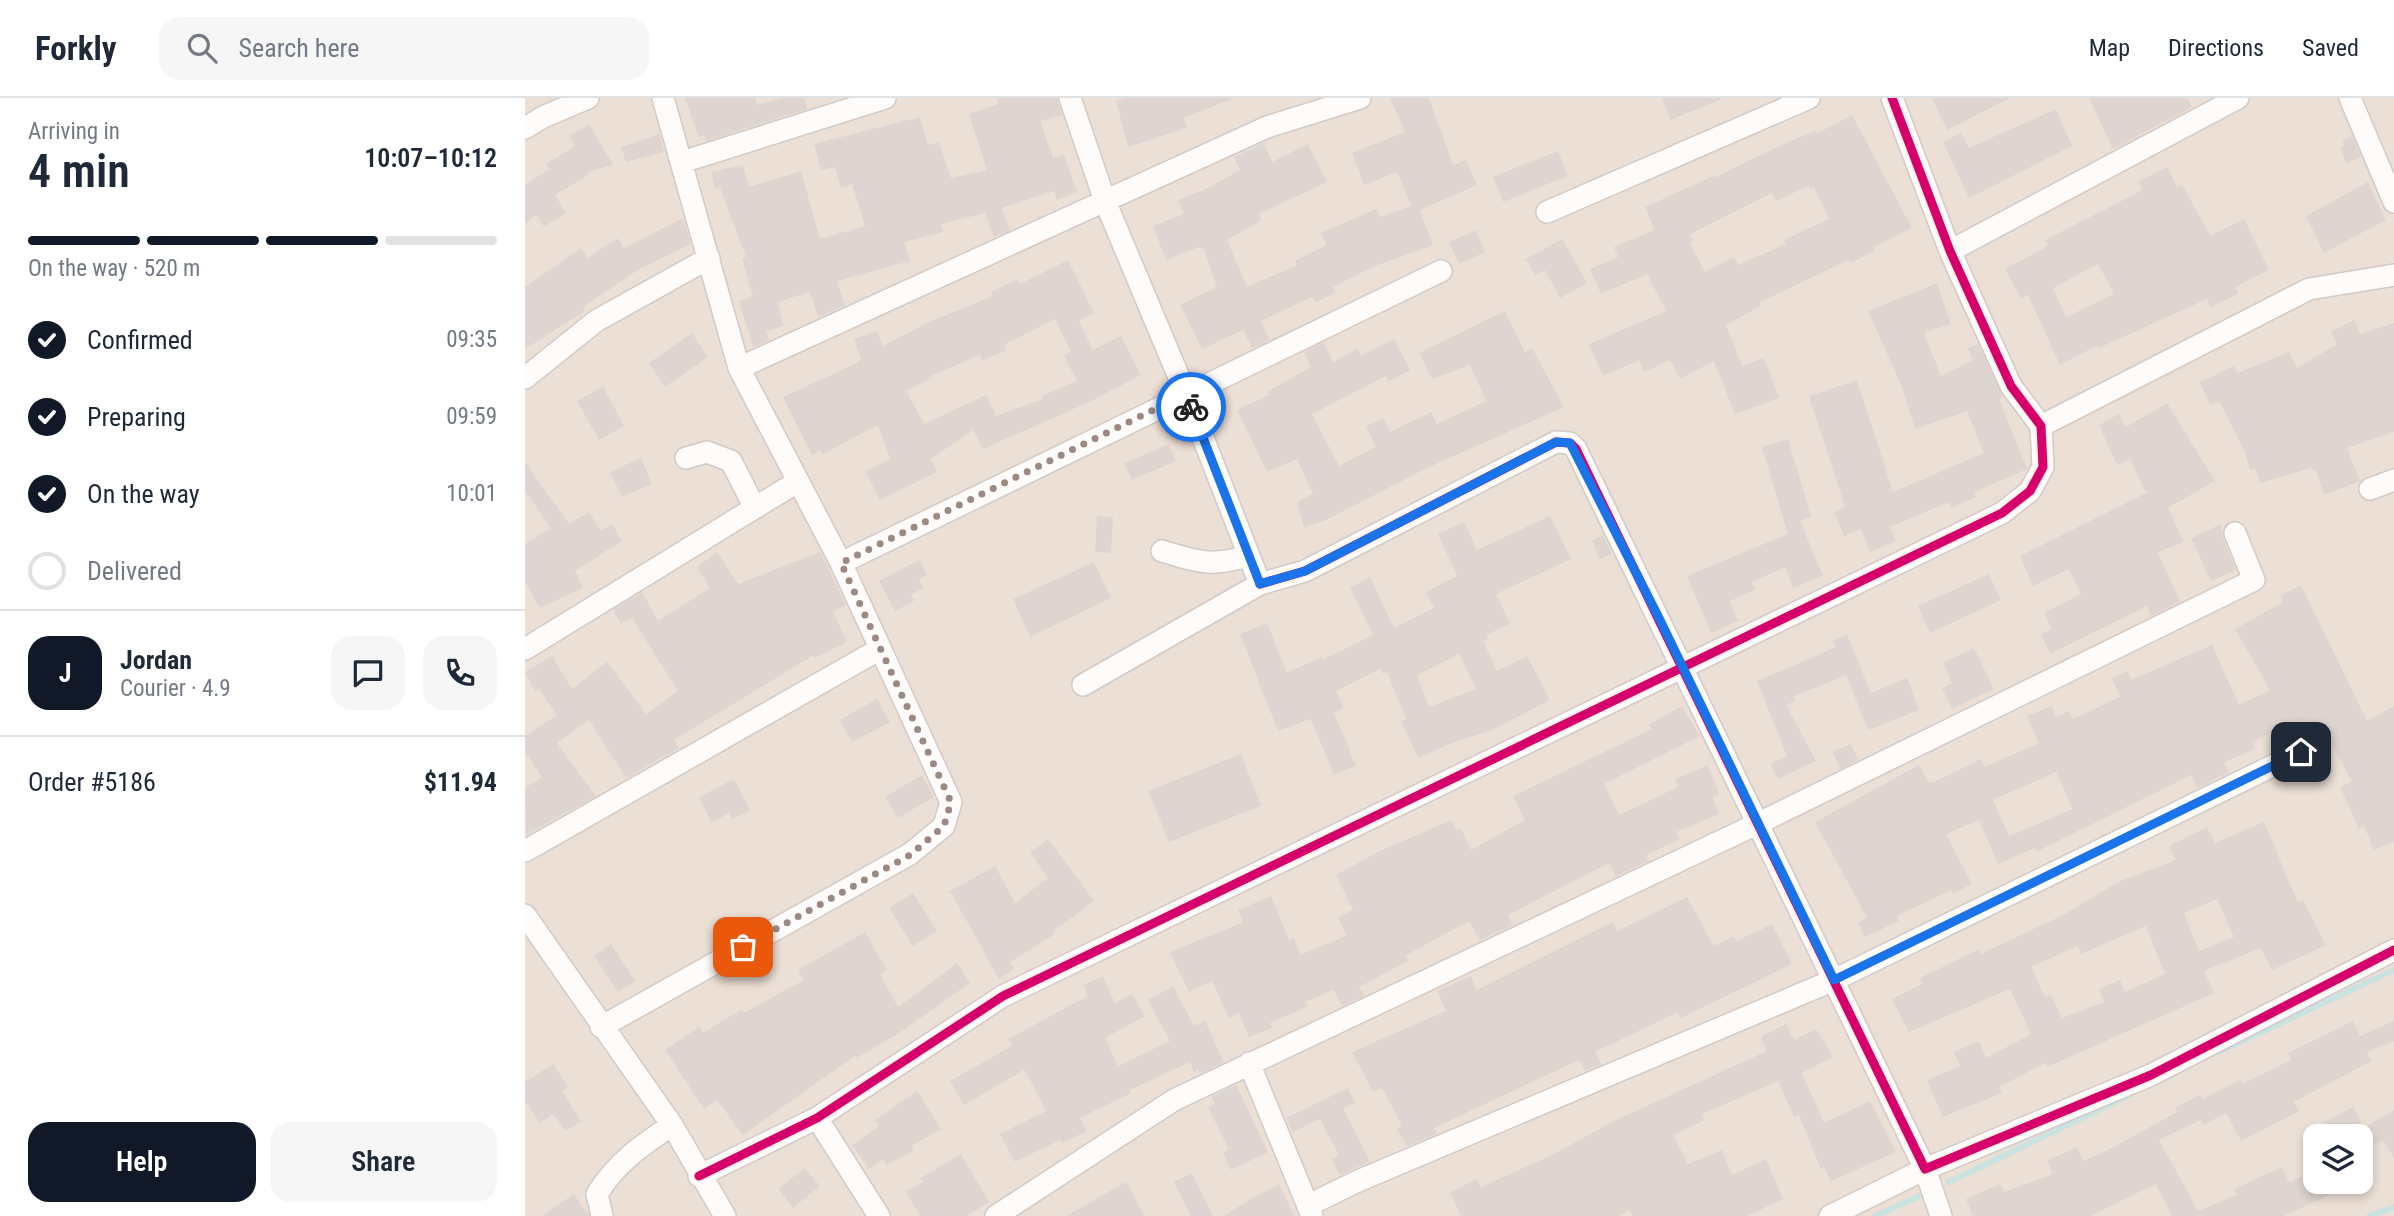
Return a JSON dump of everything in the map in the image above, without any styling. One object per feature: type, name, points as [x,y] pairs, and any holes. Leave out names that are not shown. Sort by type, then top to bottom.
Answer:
[{"type":"street","points":[[525,128],[543,117],[589,98]]},
{"type":"street","points":[[601,1027],[910,855],[944,826],[951,802],[841,563],[739,368],[663,98]]},
{"type":"street","points":[[682,162],[885,98]]},
{"type":"street","points":[[1070,98],[1105,201],[1186,394],[1260,584]]},
{"type":"street","points":[[739,368],[1267,127],[1360,98]]},
{"type":"street","points":[[1547,212],[1809,98]]},
{"type":"street","points":[[699,1176],[817,1118],[1003,996],[2002,513],[2030,491],[2043,467],[2041,426],[2011,386],[1949,250],[1892,98]]},
{"type":"street","points":[[1949,250],[2238,98]]},
{"type":"street","points":[[2350,98],[2394,202]]},
{"type":"street","points":[[525,379],[596,321],[709,258]]},
{"type":"street","points":[[841,563],[1441,271]]},
{"type":"street","points":[[2041,426],[2309,289],[2394,275]]},
{"type":"street","points":[[1083,685],[1260,584],[1305,571],[1556,442],[1570,443],[1759,823],[1924,1169],[1941,1216]]},
{"type":"street","points":[[686,458],[707,452],[731,461],[755,508]]},
{"type":"street","points":[[2370,489],[2394,480]]},
{"type":"street","points":[[525,649],[797,482]]},
{"type":"street","points":[[996,1216],[1149,1114],[1249,1063],[1759,823],[2254,580],[2235,533]]},
{"type":"street","points":[[1162,551],[1203,563],[1221,564],[1248,556]]},
{"type":"street","points":[[525,851],[880,649]]},
{"type":"street","points":[[1249,1063],[1311,1210],[1358,1181],[1834,980],[2301,752]]},
{"type":"street","points":[[525,915],[672,1125],[699,1176],[725,1216]]},
{"type":"street","points":[[1830,1216],[1924,1169],[2151,1075],[2394,950]]},
{"type":"street","points":[[817,1118],[879,1216]]},
{"type":"street","points":[[602,1216],[597,1194],[610,1173],[632,1151],[672,1125]]},
{"type":"shaded area","points":[[525,98],[2394,98],[2394,1216],[525,1216]]},
{"type":"building","points":[[685,98],[755,98],[757,105],[783,98],[804,98],[807,109],[706,141],[705,135],[699,137]]},
{"type":"building","points":[[997,98],[1057,98],[1062,115],[1040,121],[1053,158],[1064,154],[1077,192],[1057,200],[1054,191],[1002,208],[1010,230],[994,237],[985,213],[941,224],[943,232],[904,242],[910,261],[837,281],[845,305],[818,317],[810,292],[777,302],[784,326],[766,331],[769,340],[753,347],[739,301],[753,296],[742,259],[746,257],[720,188],[715,189],[711,172],[743,165],[749,187],[801,171],[820,239],[865,226],[852,184],[841,188],[835,167],[821,170],[814,144],[920,117],[928,145],[939,142],[951,178],[987,170],[969,114],[998,104]]},
{"type":"building","points":[[1125,98],[1232,99],[1184,118],[1187,128],[1128,147],[1116,101]]},
{"type":"building","points":[[1390,98],[1429,98],[1453,165],[1466,160],[1477,185],[1420,210],[1433,245],[1375,266],[1333,287],[1336,292],[1315,303],[1312,297],[1261,321],[1270,340],[1252,348],[1243,330],[1202,349],[1180,305],[1217,287],[1204,250],[1199,247],[1166,260],[1153,226],[1184,214],[1178,200],[1206,189],[1240,170],[1234,157],[1264,143],[1272,162],[1308,144],[1327,182],[1259,214],[1262,220],[1227,240],[1247,287],[1297,265],[1295,261],[1327,245],[1321,233],[1376,209],[1380,217],[1411,206],[1397,172],[1364,185],[1352,153],[1405,132]]},
{"type":"building","points":[[1662,98],[1721,98],[1722,99],[1670,120]]},
{"type":"building","points":[[1932,98],[2010,98],[1947,130]]},
{"type":"building","points":[[2089,98],[2187,98],[2192,107],[2113,149]]},
{"type":"building","points":[[2056,109],[2072,146],[1969,198],[1943,142],[1961,133],[1969,148]]},
{"type":"building","points":[[1852,115],[1912,228],[1874,247],[1875,251],[1850,263],[1848,260],[1759,303],[1761,306],[1726,325],[1742,366],[1764,358],[1779,398],[1735,414],[1714,361],[1680,379],[1670,360],[1644,372],[1639,360],[1603,376],[1589,344],[1666,311],[1647,274],[1601,294],[1590,269],[1618,257],[1614,247],[1655,230],[1645,207],[1713,176],[1714,178],[1783,144],[1815,131],[1816,134]],"holes":[[[1809,186],[1810,189],[1814,187],[1829,219],[1784,240],[1786,244],[1738,265],[1733,257],[1705,272],[1689,242],[1693,240],[1690,234],[1772,193],[1776,201]]]},
{"type":"building","points":[[589,124],[613,165],[587,172],[588,175],[555,195],[566,213],[544,227],[536,215],[525,224],[525,185],[549,169],[546,164],[575,146],[569,136]]},
{"type":"building","points":[[659,134],[664,152],[626,162],[621,147]]},
{"type":"building","points":[[2352,136],[2361,157],[2346,163],[2340,148],[2344,146],[2342,140]]},
{"type":"building","points":[[1558,151],[1568,176],[1503,202],[1493,177]]},
{"type":"building","points":[[2167,167],[2177,187],[2182,184],[2210,236],[2244,219],[2269,270],[2235,287],[2238,294],[2211,307],[2207,299],[2099,348],[2098,345],[2060,365],[2028,295],[2021,299],[2005,269],[2048,246],[2045,240],[2143,190],[2139,181]],"holes":[[[2098,264],[2114,294],[2066,317],[2053,288]]]},
{"type":"building","points":[[2368,182],[2386,220],[2324,253],[2306,216]]},
{"type":"building","points":[[683,218],[691,244],[641,268],[583,307],[585,311],[525,349],[525,287],[581,248],[588,258],[617,238],[624,248]]},
{"type":"building","points":[[1476,230],[1485,252],[1459,264],[1449,242]]},
{"type":"building","points":[[1562,239],[1587,283],[1560,298],[1545,270],[1535,275],[1526,259]]},
{"type":"building","points":[[1068,260],[1094,313],[1079,321],[1093,350],[1121,336],[1141,375],[1087,403],[983,449],[973,430],[931,459],[937,472],[880,500],[865,471],[890,459],[878,425],[823,454],[820,450],[812,455],[783,397],[855,364],[861,359],[854,339],[877,331],[883,346],[929,322],[993,296],[991,292],[1017,279],[1020,284]],"holes":[[[1055,319],[1071,352],[1064,356],[1077,381],[1042,396],[1043,399],[996,416],[986,395],[924,424],[906,391],[932,378],[931,376],[980,355],[982,361],[1006,350],[1004,345]]]},
{"type":"building","points":[[1937,283],[1951,324],[1924,333],[1941,376],[1973,360],[1968,348],[1978,344],[2003,397],[1999,399],[2027,469],[1974,492],[1976,497],[1951,508],[1948,502],[1890,527],[1896,541],[1870,552],[1861,529],[1844,536],[1834,512],[1845,507],[1809,396],[1857,380],[1893,492],[1984,453],[1967,411],[1915,429],[1901,385],[1868,311]]},
{"type":"building","points":[[1505,311],[1525,352],[1532,348],[1564,407],[1427,468],[1324,521],[1304,527],[1297,502],[1313,494],[1297,459],[1267,472],[1237,410],[1269,395],[1267,392],[1311,367],[1304,352],[1324,342],[1333,362],[1358,349],[1361,356],[1394,339],[1410,370],[1389,381],[1386,376],[1312,414],[1339,466],[1376,447],[1366,426],[1383,418],[1390,432],[1431,412],[1437,424],[1486,401],[1470,365],[1432,379],[1419,353]]},
{"type":"building","points":[[2354,320],[2361,334],[2394,323],[2394,432],[2347,448],[2360,481],[2324,495],[2316,471],[2311,468],[2260,483],[2255,468],[2250,470],[2245,452],[2219,401],[2210,405],[2200,382],[2234,366],[2237,373],[2289,352],[2297,368],[2337,344],[2331,332]]},
{"type":"building","points":[[692,333],[708,357],[665,387],[649,363]]},
{"type":"building","points":[[603,387],[624,426],[599,440],[577,401]]},
{"type":"building","points":[[2167,403],[2215,481],[2168,508],[2184,542],[2158,552],[2180,602],[2151,616],[2147,606],[2050,654],[2041,634],[2052,629],[2044,613],[2081,594],[2069,569],[2033,586],[2020,556],[2146,493],[2130,459],[2120,465],[2115,461],[2099,425],[2119,414],[2126,427]]},
{"type":"building","points":[[1788,439],[1811,517],[1800,521],[1823,576],[1793,588],[1785,567],[1752,582],[1755,590],[1730,601],[1738,621],[1711,633],[1687,576],[1788,534],[1762,447]]},
{"type":"building","points":[[1169,444],[1176,461],[1132,480],[1124,463]]},
{"type":"building","points":[[641,458],[652,484],[622,497],[610,472]]},
{"type":"building","points":[[525,462],[569,524],[589,512],[601,531],[612,524],[622,541],[575,571],[583,588],[540,608],[525,582],[525,544],[551,528],[525,491]]},
{"type":"building","points":[[1097,516],[1113,517],[1111,553],[1095,552]]},
{"type":"building","points":[[1550,516],[1571,559],[1496,594],[1510,624],[1486,635],[1488,639],[1483,641],[1497,671],[1527,656],[1550,700],[1490,731],[1454,742],[1418,758],[1401,721],[1406,719],[1387,672],[1383,674],[1380,669],[1336,691],[1344,708],[1334,713],[1356,766],[1334,775],[1311,719],[1278,731],[1240,634],[1267,623],[1287,673],[1321,657],[1322,660],[1373,635],[1350,588],[1370,577],[1394,628],[1434,608],[1426,592],[1457,576],[1438,534],[1464,522],[1477,550]],"holes":[[[1459,654],[1476,689],[1429,707],[1417,675]]]},
{"type":"building","points":[[2221,524],[2223,538],[2236,570],[2211,581],[2191,538]]},
{"type":"building","points":[[1603,535],[1612,554],[1600,559],[1592,540]]},
{"type":"building","points":[[717,552],[738,584],[820,552],[846,605],[833,612],[847,642],[815,658],[814,655],[674,740],[679,748],[626,778],[589,720],[557,743],[596,796],[526,835],[525,788],[542,777],[525,752],[525,736],[557,715],[539,689],[535,691],[525,672],[552,656],[572,689],[607,662],[646,714],[678,691],[632,618],[621,624],[613,610],[642,592],[658,621],[710,588],[697,567]]},
{"type":"building","points":[[919,560],[927,575],[919,579],[923,588],[911,595],[914,601],[895,611],[879,581]]},
{"type":"building","points":[[1094,562],[1111,598],[1030,637],[1013,599]]},
{"type":"building","points":[[1989,574],[2001,600],[1930,633],[1918,606]]},
{"type":"building","points":[[2301,585],[2367,721],[2394,706],[2394,842],[2374,850],[2364,826],[2359,829],[2340,787],[2352,782],[2323,727],[2297,740],[2289,724],[2252,742],[2255,749],[2224,762],[2229,772],[2197,788],[2191,775],[2036,852],[2035,848],[1998,864],[1979,820],[1946,834],[1972,884],[1953,894],[1951,890],[1897,916],[1899,921],[1865,937],[1858,923],[1867,918],[1815,822],[1919,765],[1929,782],[1934,782],[1981,759],[1985,767],[2039,743],[2027,716],[2051,706],[2056,717],[2069,711],[2073,719],[2120,697],[2112,678],[2128,671],[2131,680],[2212,645],[2239,705],[2270,690],[2235,629],[2283,602],[2280,596]],"holes":[[[2056,772],[2073,809],[2009,836],[1993,800]]]},
{"type":"building","points":[[1847,634],[1871,693],[1907,678],[1919,710],[1868,730],[1846,675],[1793,697],[1795,701],[1786,705],[1816,761],[1778,779],[1770,764],[1787,756],[1757,681],[1836,647],[1833,640]]},
{"type":"building","points":[[1974,648],[1994,689],[1952,709],[1942,688],[1952,683],[1943,663]]},
{"type":"building","points":[[877,699],[890,722],[852,742],[840,720]]},
{"type":"building","points":[[1682,706],[1700,736],[1604,784],[1619,815],[1678,787],[1675,779],[1708,765],[1719,794],[1713,797],[1719,814],[1676,832],[1680,839],[1645,856],[1648,861],[1616,876],[1609,863],[1508,915],[1513,925],[1480,940],[1469,921],[1405,956],[1408,961],[1359,987],[1364,996],[1342,1006],[1334,990],[1305,1002],[1307,1007],[1270,1023],[1272,1028],[1249,1037],[1239,1013],[1229,1018],[1212,981],[1189,992],[1170,952],[1243,922],[1238,910],[1271,896],[1289,940],[1294,938],[1300,955],[1337,940],[1346,935],[1338,917],[1353,910],[1336,875],[1380,851],[1451,820],[1456,830],[1461,828],[1471,850],[1525,820],[1513,796],[1652,729],[1649,725]]},
{"type":"building","points":[[1851,744],[1858,760],[1840,769],[1833,752]]},
{"type":"building","points":[[1241,754],[1261,806],[1169,842],[1148,791]]},
{"type":"building","points":[[922,775],[934,797],[898,818],[885,797]]},
{"type":"building","points":[[734,779],[750,810],[732,819],[729,813],[712,823],[699,797]]},
{"type":"building","points":[[2264,822],[2298,903],[2303,900],[2326,945],[2272,970],[2261,948],[2204,971],[2214,993],[2047,1067],[2045,1063],[1999,1087],[2002,1093],[1943,1117],[1927,1080],[1960,1066],[1954,1052],[1979,1041],[1986,1058],[2031,1034],[2010,989],[1909,1032],[1892,999],[1922,984],[1920,978],[1979,949],[1981,954],[2063,915],[2118,882],[2176,860],[2169,846],[2207,827],[2215,843]],"holes":[[[2217,899],[2234,937],[2199,951],[2184,913]],[[2146,926],[2165,974],[2125,992],[2120,980],[2099,989],[2104,1002],[2062,1018],[2051,995],[2045,997],[2031,967],[2078,946],[2081,954]]]},
{"type":"building","points":[[1048,839],[1094,901],[1053,932],[1055,934],[1010,962],[1014,969],[999,979],[950,891],[995,866],[1015,903],[1048,878],[1030,853]]},
{"type":"building","points":[[913,893],[937,931],[913,946],[889,908]]},
{"type":"building","points":[[1687,897],[1714,946],[1734,936],[1737,941],[1772,924],[1792,964],[1681,1018],[1678,1012],[1595,1052],[1601,1064],[1585,1071],[1579,1060],[1434,1128],[1437,1134],[1407,1146],[1397,1129],[1402,1126],[1382,1088],[1373,1092],[1352,1052],[1446,1011],[1437,991],[1471,976],[1477,990],[1613,922],[1617,931]]},
{"type":"building","points":[[865,932],[887,970],[880,974],[898,1007],[957,963],[970,983],[899,1033],[857,1058],[856,1055],[743,1135],[717,1100],[704,1109],[665,1050],[699,1027],[703,1033],[742,1009],[744,1013],[804,980],[798,970]]},
{"type":"building","points":[[611,944],[635,981],[618,992],[594,956]]},
{"type":"building","points":[[1103,976],[1115,1003],[1132,994],[1145,1016],[1105,1038],[1118,1066],[1170,1041],[1148,1000],[1173,986],[1194,1026],[1205,1021],[1224,1062],[1200,1073],[1198,1070],[1194,1072],[1190,1062],[1130,1090],[1131,1093],[1080,1118],[1087,1131],[1062,1143],[1060,1140],[1015,1162],[1000,1134],[1046,1111],[1024,1070],[964,1105],[950,1081],[1012,1046],[1008,1039],[1088,996],[1083,985]]},
{"type":"building","points":[[2353,1021],[2360,1036],[2394,1021],[2394,1041],[2367,1052],[2371,1061],[2294,1102],[2299,1111],[2241,1141],[2226,1113],[2203,1125],[2201,1120],[2159,1140],[2198,1211],[2237,1195],[2234,1189],[2282,1167],[2289,1182],[2303,1176],[2303,1194],[2329,1195],[2284,1216],[2172,1216],[2156,1184],[2090,1216],[1973,1216],[1966,1199],[2000,1184],[2004,1192],[2053,1174],[2047,1161],[2077,1147],[2083,1161],[2112,1148],[2177,1112],[2175,1108],[2200,1095],[2202,1099],[2240,1080],[2242,1084],[2291,1060],[2288,1053]]},
{"type":"building","points":[[1786,1024],[1794,1040],[1816,1029],[1833,1057],[1802,1073],[1824,1123],[1870,1101],[1896,1152],[1831,1181],[1824,1167],[1821,1169],[1799,1115],[1794,1117],[1778,1081],[1702,1114],[1705,1120],[1673,1135],[1688,1164],[1722,1150],[1732,1175],[1766,1159],[1783,1199],[1747,1216],[1633,1216],[1630,1210],[1618,1216],[1461,1216],[1450,1193],[1476,1179],[1481,1187],[1554,1154],[1616,1120],[1767,1051],[1761,1037]]},
{"type":"building","points":[[553,1064],[568,1087],[562,1091],[581,1121],[566,1131],[553,1114],[540,1123],[525,1101],[525,1082]]},
{"type":"building","points":[[1236,1085],[1268,1152],[1231,1170],[1223,1153],[1229,1150],[1208,1107],[1215,1104],[1211,1097]]},
{"type":"building","points":[[1348,1088],[1355,1103],[1343,1108],[1370,1161],[1340,1175],[1331,1159],[1339,1155],[1320,1119],[1292,1132],[1286,1118]]},
{"type":"building","points":[[917,1091],[941,1129],[911,1146],[914,1151],[886,1165],[883,1159],[869,1169],[852,1145],[879,1126],[875,1120]]},
{"type":"building","points":[[2353,1107],[2362,1124],[2325,1124],[2324,1122]]},
{"type":"building","points":[[2394,1110],[2394,1158],[2383,1140],[2373,1145],[2373,1124],[2371,1124]]},
{"type":"building","points":[[961,1154],[989,1202],[967,1216],[920,1216],[906,1192],[924,1181],[921,1178]]},
{"type":"building","points":[[805,1168],[820,1186],[793,1208],[778,1189]]},
{"type":"building","points":[[1192,1173],[1213,1216],[1191,1216],[1174,1182]]},
{"type":"building","points":[[1126,1182],[1145,1216],[1066,1216]]},
{"type":"building","points":[[1279,1184],[1294,1216],[1224,1216],[1252,1198]]},
{"type":"building","points":[[574,1194],[589,1216],[542,1216]]},
{"type":"waterway","points":[[2219,1052],[2394,970]]},
{"type":"waterway","points":[[1949,1182],[2130,1095]]},
{"type":"waterway","points":[[1875,1216],[1924,1194]]},
{"type":"waterway","points":[[2369,1216],[2394,1207]]},
{"type":"cycle path","points":[[699,1176],[817,1118],[1003,996],[2002,513],[2030,491],[2043,467],[2041,426],[2011,386],[1950,251],[1892,98]]},
{"type":"cycle path","points":[[1260,584],[1305,571],[1556,442],[1570,443],[1576,449],[1925,1169],[2151,1075],[2394,950]]},
{"type":"way so far","points":[[743,947],[910,855],[944,826],[951,802],[841,563],[1186,394],[1191,407]]},
{"type":"route","points":[[1191,407],[1260,584],[1305,571],[1517,460],[1556,442],[1570,443],[1576,449],[1834,980],[2301,752]]}]
